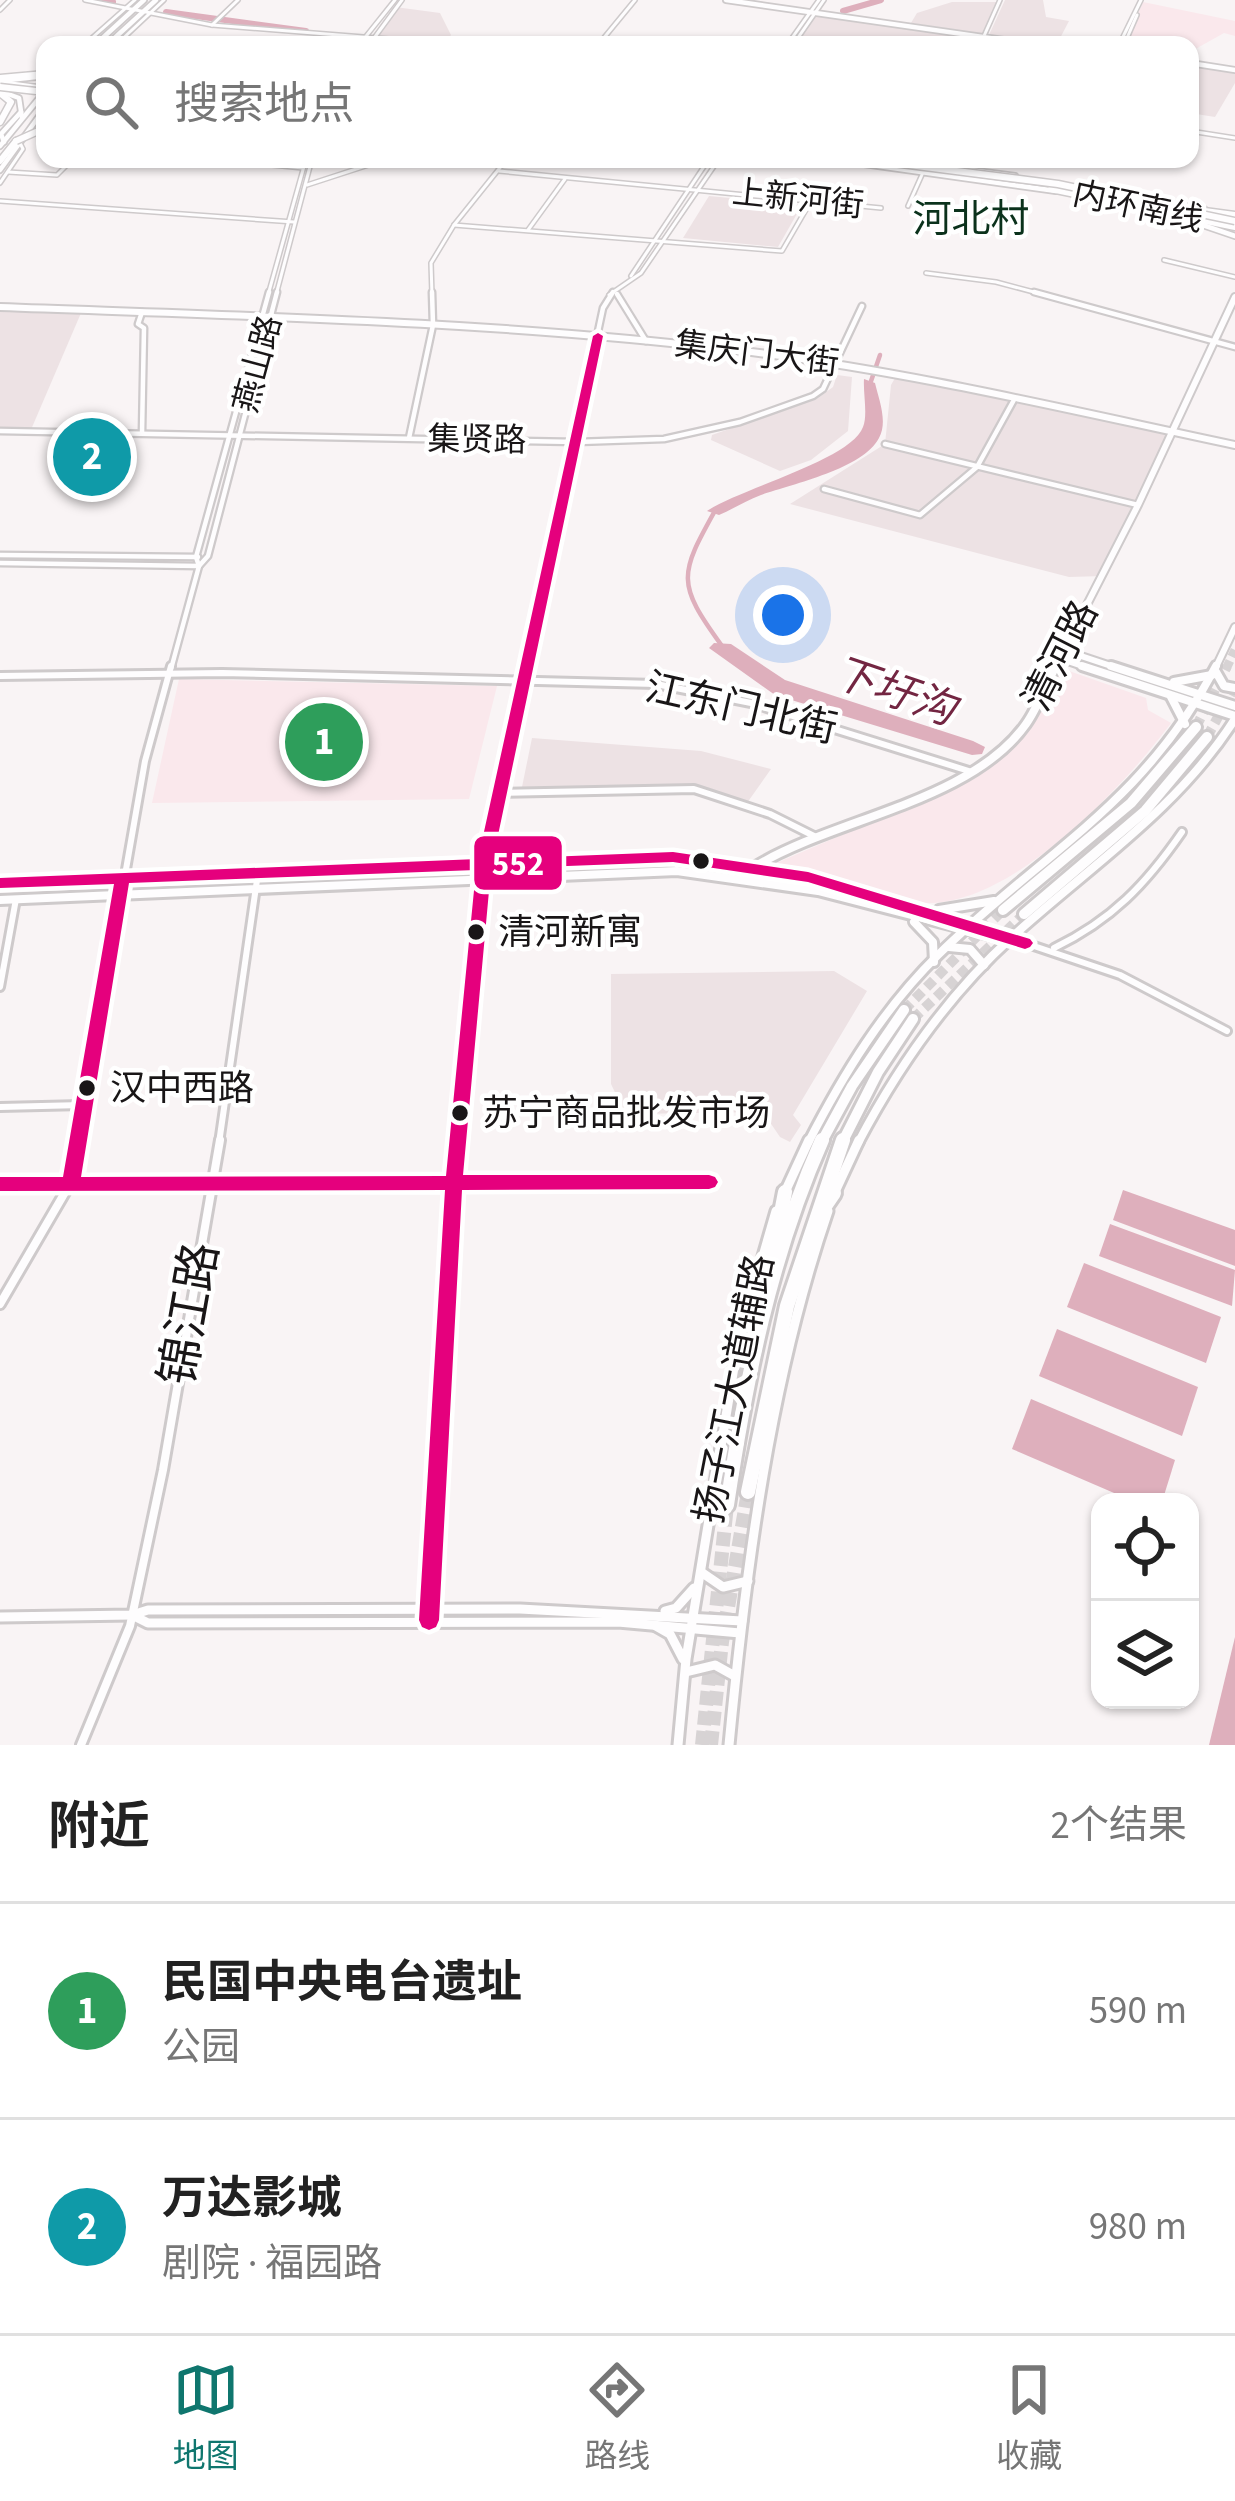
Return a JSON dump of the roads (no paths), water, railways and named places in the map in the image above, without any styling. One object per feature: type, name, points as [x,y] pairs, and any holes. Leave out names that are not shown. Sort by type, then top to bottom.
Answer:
[{"type":"highway","points":[[0,86],[36,77]]},
{"type":"highway","points":[[0,86],[36,90]]},
{"type":"highway","points":[[0,86],[11,102],[1,120]]},
{"type":"highway","points":[[3,168],[18,142],[36,133]]},
{"type":"highway","points":[[902,168],[974,174]]},
{"type":"highway","name":"内环南线","points":[[915,168],[974,174],[1235,224]]},
{"type":"highway","name":"内环南线","points":[[929,168],[1177,207],[1235,224]]},
{"type":"highway","points":[[943,168],[974,174]]},
{"type":"highway","points":[[1003,904],[1134,803],[1191,725]]},
{"type":"highway","points":[[1024,914],[1149,808],[1207,737]]},
{"type":"highway","points":[[728,1505],[747,1375],[773,1270],[826,1131],[908,1015],[861,1099],[810,1228],[788,1296],[748,1492]]},
{"type":"highway","points":[[773,1270],[772,1248],[785,1192]]},
{"type":"highway","points":[[810,1228],[834,1193]]},
{"type":"main road","points":[[104,36],[144,0]]},
{"type":"main road","points":[[118,36],[160,0]]},
{"type":"main road","points":[[726,0],[815,10]]},
{"type":"main road","points":[[755,0],[967,36]]},
{"type":"main road","points":[[1199,66],[1235,71]]},
{"type":"main road","points":[[0,86],[20,98],[22,115]]},
{"type":"main road","points":[[2,144],[1,134],[36,100]]},
{"type":"main road","points":[[18,142],[36,120]]},
{"type":"main road","points":[[943,168],[1235,224]]},
{"type":"main road","points":[[944,168],[1235,224]]},
{"type":"main road","name":"清河路","points":[[756,866],[972,772],[1025,726],[1138,505],[1235,297]]},
{"type":"main road","name":"集庆门大街","points":[[0,308],[646,340],[882,371],[1235,445]]},
{"type":"main road","name":"扬子江大道辅路","points":[[678,1745],[692,1622],[738,1343],[770,1222],[800,1154],[896,1001],[972,924],[1003,904],[1094,824],[1191,725],[1235,627]]},
{"type":"main road","points":[[1061,654],[1235,706]]},
{"type":"main road","points":[[1162,685],[1214,672],[1224,686],[1235,688]]},
{"type":"main road","points":[[1162,685],[1191,725]]},
{"type":"main road","points":[[1201,699],[1235,717]]},
{"type":"main road","name":"扬子江大道辅路","points":[[729,1745],[748,1581],[790,1352],[834,1193],[921,1034],[1010,939],[1131,840],[1194,778],[1235,717]]},
{"type":"main road","points":[[1094,824],[1134,803]]},
{"type":"main road","points":[[1131,840],[1149,808]]},
{"type":"main road","points":[[0,883],[674,857],[756,866],[922,909],[1010,939]]},
{"type":"main road","points":[[753,880],[756,866]]},
{"type":"main road","points":[[0,900],[677,871],[818,891],[964,932],[1025,943]]},
{"type":"main road","points":[[922,909],[1003,904]]},
{"type":"main road","points":[[903,914],[933,943],[934,962]]},
{"type":"main road","points":[[949,947],[979,952],[984,965]]},
{"type":"main road","points":[[657,1619],[676,1608],[699,1576],[726,1588],[748,1581]]},
{"type":"main road","points":[[0,1617],[132,1615],[148,1623],[429,1615],[625,1617],[741,1627]]},
{"type":"main road","points":[[657,1619],[670,1634],[685,1670],[715,1665],[735,1676]]},
{"type":"street","points":[[0,10],[10,0]]},
{"type":"street","points":[[74,0],[302,36]]},
{"type":"street","points":[[85,0],[129,10]]},
{"type":"street","points":[[96,36],[135,0]]},
{"type":"street","points":[[212,25],[238,0]]},
{"type":"street","points":[[366,36],[394,0]]},
{"type":"street","points":[[375,36],[402,0]]},
{"type":"street","points":[[605,36],[635,0]]},
{"type":"street","points":[[796,36],[821,0]]},
{"type":"street","points":[[986,36],[1002,0]]},
{"type":"street","points":[[1126,36],[1143,0]]},
{"type":"street","points":[[146,13],[208,27],[294,36]]},
{"type":"street","points":[[124,36],[146,13]]},
{"type":"street","points":[[1199,132],[1235,138]]},
{"type":"street","points":[[0,183],[3,168],[57,175],[64,168]]},
{"type":"street","name":"燕山路","points":[[295,222],[304,168]]},
{"type":"street","name":"燕山路","points":[[71,1183],[145,761],[229,435],[309,168]]},
{"type":"street","points":[[307,184],[358,168]]},
{"type":"street","points":[[409,438],[433,326],[431,263],[454,225],[501,168]]},
{"type":"street","points":[[628,280],[703,168]]},
{"type":"street","points":[[429,1615],[454,1180],[484,864],[609,295],[641,273],[713,168]]},
{"type":"street","points":[[908,206],[927,168]]},
{"type":"street","name":"上新河街","points":[[499,171],[881,208]]},
{"type":"street","points":[[528,230],[566,178]]},
{"type":"street","points":[[0,201],[295,222]]},
{"type":"street","points":[[454,225],[782,251],[811,201]]},
{"type":"street","points":[[1164,260],[1235,277]]},
{"type":"street","points":[[926,274],[1010,286],[1235,347]]},
{"type":"street","points":[[617,294],[646,340]]},
{"type":"street","points":[[835,364],[862,306]]},
{"type":"street","points":[[141,314],[149,410],[142,433]]},
{"type":"street","name":"燕山路","points":[[197,562],[208,556],[267,318]]},
{"type":"street","name":"集贤路","points":[[0,431],[577,442],[664,439],[740,422],[813,396],[835,364]]},
{"type":"street","points":[[824,489],[920,515],[976,467],[1015,398]]},
{"type":"street","points":[[886,444],[1138,505]]},
{"type":"street","points":[[222,461],[232,461]]},
{"type":"street","points":[[881,518],[885,509]]},
{"type":"street","points":[[0,559],[197,562]]},
{"type":"street","name":"江东门北街","points":[[0,676],[169,674],[656,684],[751,703],[972,772]]},
{"type":"street","points":[[500,793],[694,789],[770,814],[816,837]]},
{"type":"street","points":[[1051,949],[1107,922],[1130,904],[1149,884],[1182,832]]},
{"type":"street","name":"锦江路","points":[[81,1745],[132,1615],[163,1470],[214,1180],[258,874]]},
{"type":"street","points":[[0,987],[16,899]]},
{"type":"street","points":[[1025,943],[1120,975],[1227,1030]]},
{"type":"street","points":[[0,1107],[83,1105]]},
{"type":"street","points":[[0,1184],[709,1182]]},
{"type":"street","points":[[0,1304],[71,1183]]},
{"type":"waterway","points":[[104,0],[113,2]]},
{"type":"waterway","points":[[843,11],[881,0]]},
{"type":"waterway","points":[[166,12],[306,31]]},
{"type":"waterway","name":"下圩沟","points":[[869,387],[880,355]]},
{"type":"waterway","name":"下圩沟","points":[[716,509],[695,549],[688,579],[696,607],[722,646]]},
{"type":"tunnel","points":[[1226,669],[1235,650]]},
{"type":"tunnel","points":[[1196,727],[1227,666]]},
{"type":"tunnel","points":[[1207,737],[1235,686]]},
{"type":"tunnel","points":[[904,1010],[1003,910]]},
{"type":"tunnel","points":[[913,1019],[1024,914]]},
{"type":"tunnel","points":[[711,1745],[722,1642],[748,1492]]},
{"type":"tunnel","points":[[702,1745],[727,1505]]},
{"type":"place","name":"万达影城","points":[[92,457]]},
{"type":"place","name":"民国中央电台遗址","points":[[324,742]]},
{"type":"place","name":"清河新寓","points":[[476,932]]},
{"type":"place","name":"汉中西路","points":[[87,1088]]},
{"type":"place","name":"苏宁商品批发市场","points":[[460,1113]]},
{"type":"district","name":"河北村","points":[[971,220]]}]
